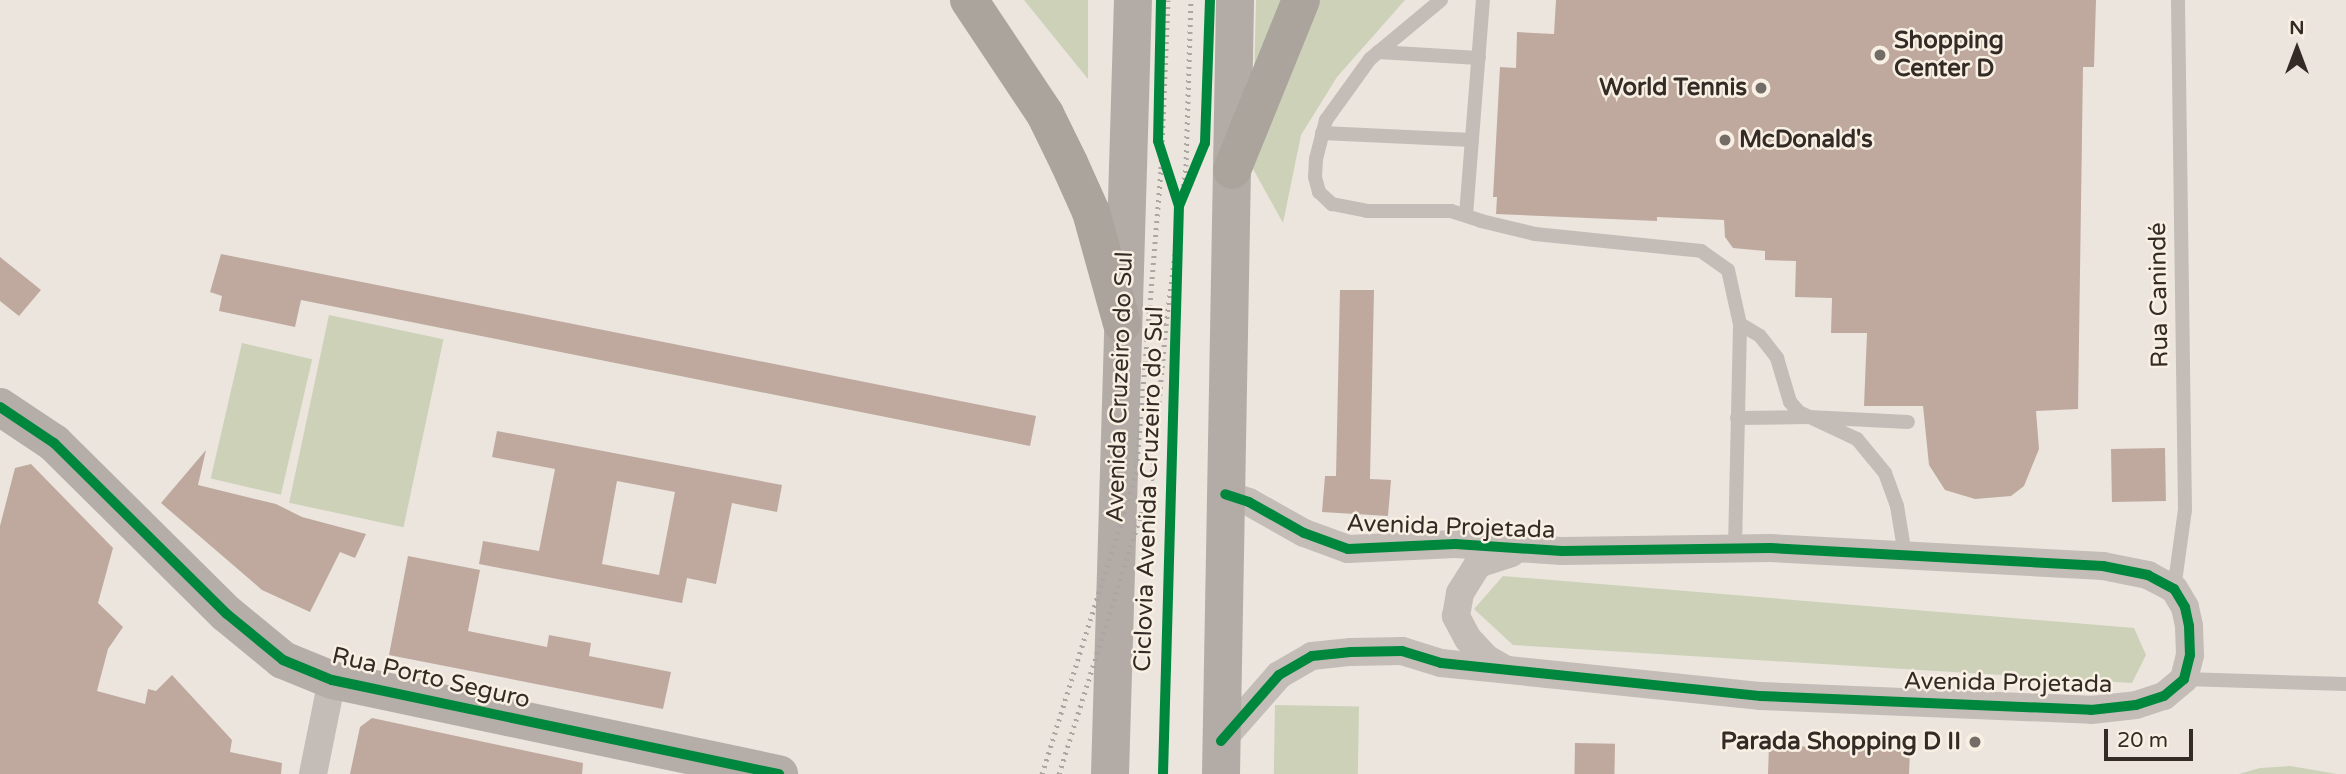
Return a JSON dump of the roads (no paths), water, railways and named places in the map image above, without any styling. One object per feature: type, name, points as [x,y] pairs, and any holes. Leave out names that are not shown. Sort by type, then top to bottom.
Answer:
[{"type":"highway","points":[[968,0],[1045,114],[1069,163],[1091,212],[1122,324]]},
{"type":"highway","points":[[1231,170],[1301,0]]},
{"type":"main road","name":"Avenida Cruzeiro do Sul","points":[[1110,774],[1133,0]]},
{"type":"main road","points":[[1221,758],[1235,0]]},
{"type":"street","name":"Rua Porto Seguro","points":[[1,412],[54,443],[257,640],[283,660],[332,680],[779,774]]},
{"type":"street","name":"Avenida Projetada","points":[[1225,494],[1249,502],[1304,533],[1348,549],[1455,544],[1520,550],[1735,547],[1905,555],[2104,566],[2148,575],[2174,589]]},
{"type":"street","points":[[1507,670],[1486,657],[1468,639],[1456,616],[1460,593],[1478,564],[1520,550]]},
{"type":"street","points":[[2174,589],[2185,607],[2189,626],[2190,655],[2184,679]]},
{"type":"street","name":"Avenida Projetada","points":[[1221,758],[1279,675],[1312,656],[1402,651],[1441,663],[1761,696],[2052,709],[2136,705],[2164,696],[2184,679]]},
{"type":"street","points":[[313,774],[332,680]]},
{"type":"lane","points":[[1441,0],[1378,52],[1326,120],[1315,177],[1319,192],[1332,204],[1367,211],[1433,209],[1535,234],[1701,251],[1728,270],[1740,324],[1735,547]]},
{"type":"lane","points":[[1466,215],[1483,0]]},
{"type":"lane","name":"Rua Canindé","points":[[2174,589],[2185,510],[2178,0]]},
{"type":"lane","points":[[1378,52],[1479,58]]},
{"type":"lane","points":[[1322,133],[1472,140]]},
{"type":"lane","points":[[1740,324],[1760,336],[1777,358],[1790,402],[1809,417],[1857,439],[1885,473],[1897,506],[1905,555]]},
{"type":"lane","points":[[1737,418],[1809,417],[1908,422]]},
{"type":"lane","points":[[2184,679],[2346,684]]},
{"type":"railway","points":[[1042,774],[1136,474],[1161,169],[1168,0]]},
{"type":"railway","points":[[1059,774],[1152,479],[1166,325],[1186,166],[1191,0]]},
{"type":"place","name":"Shopping Center D","points":[[1880,55]]},
{"type":"place","name":"World Tennis","points":[[1761,88]]},
{"type":"place","name":"McDonald's","points":[[1725,140]]},
{"type":"place","name":"Parada Shopping D II","points":[[1975,742]]}]
